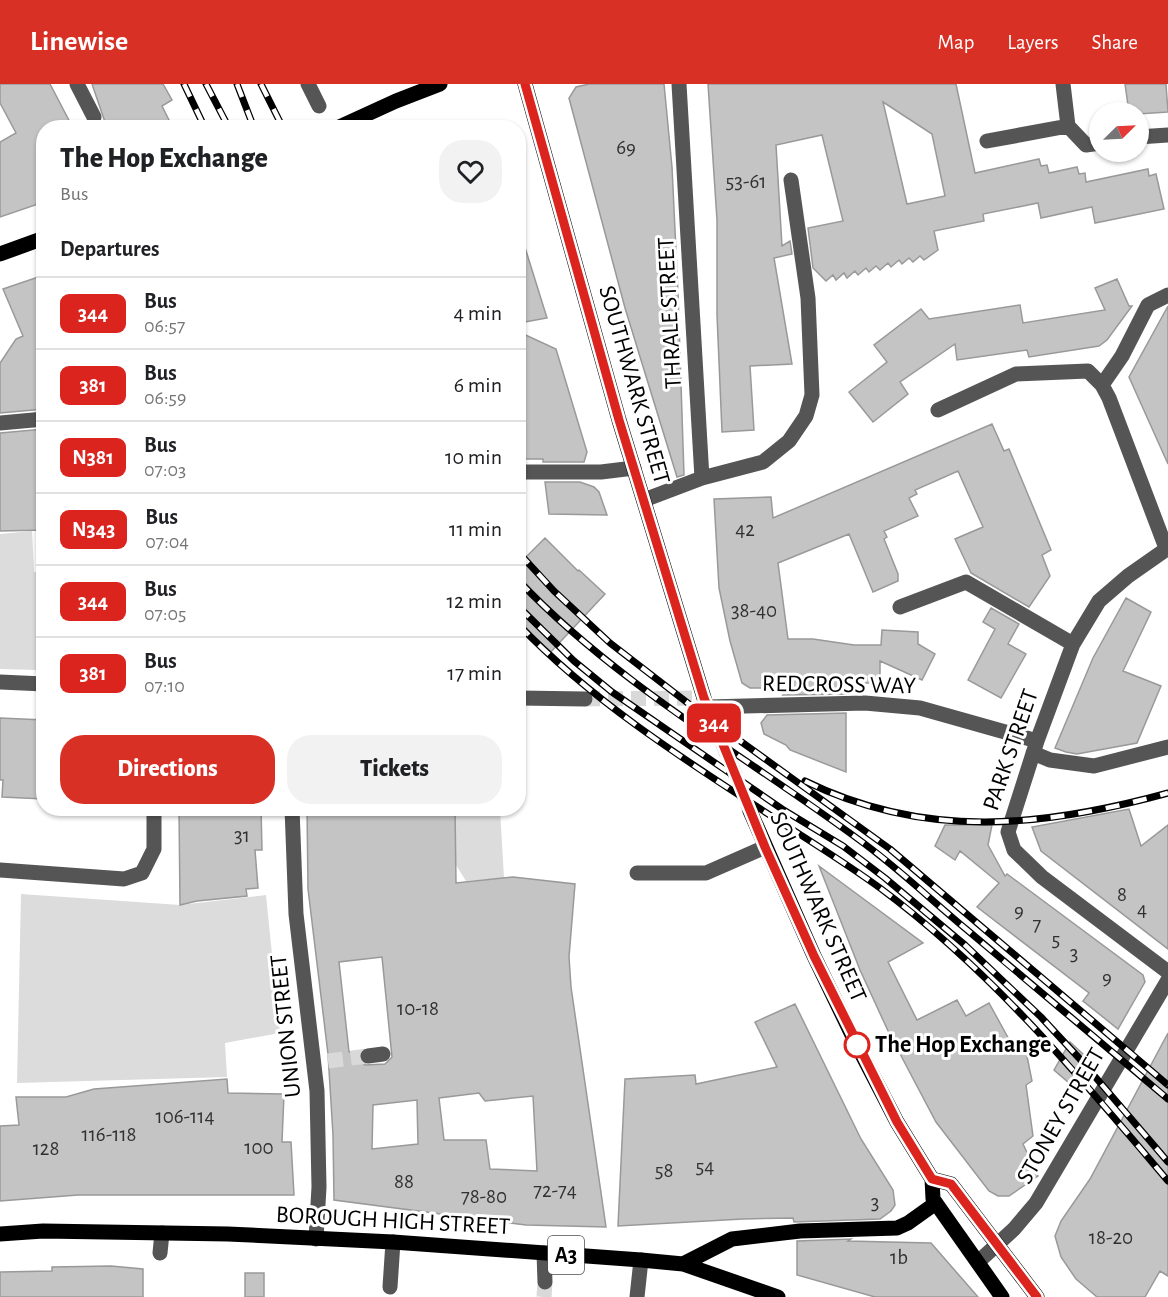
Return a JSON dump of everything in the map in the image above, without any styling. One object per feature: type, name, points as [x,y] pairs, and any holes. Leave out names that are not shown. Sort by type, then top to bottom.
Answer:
[{"type":"main road","points":[[354,120],[440,84]]},
{"type":"main road","name":"SOUTHWARK STREET","points":[[525,84],[634,468],[706,703]]},
{"type":"main road","points":[[0,254],[36,241]]},
{"type":"main road","name":"SOUTHWARK STREET","points":[[750,811],[854,1040],[897,1122],[932,1179],[933,1199],[1002,1297]]},
{"type":"main road","points":[[932,1179],[951,1184],[1037,1297]]},
{"type":"main road","points":[[683,1264],[732,1239],[800,1231],[897,1228],[936,1203]]},
{"type":"main road","name":"BOROUGH HIGH STREET","points":[[0,1234],[43,1231],[162,1233],[393,1242],[641,1260],[683,1264],[778,1297]]},
{"type":"street","points":[[77,84],[94,117]]},
{"type":"street","points":[[308,84],[320,106]]},
{"type":"street","name":"THRALE STREET","points":[[679,84],[702,478]]},
{"type":"street","points":[[1063,84],[1068,126],[1086,145],[1089,145]]},
{"type":"street","points":[[987,141],[1068,126]]},
{"type":"street","points":[[1149,136],[1168,135]]},
{"type":"street","points":[[644,500],[702,478],[763,462],[789,441],[806,416],[812,395],[808,298],[791,180]]},
{"type":"street","points":[[1102,385],[1122,357],[1148,305],[1168,295]]},
{"type":"street","points":[[938,410],[1017,374],[1088,372],[1102,385],[1167,548]]},
{"type":"street","points":[[0,423],[36,419]]},
{"type":"street","points":[[526,472],[616,471],[634,468]]},
{"type":"street","name":"PARK STREET","points":[[1167,548],[1128,576],[1099,601],[1073,644],[1008,826],[1009,839],[1014,850],[1041,877],[1168,972]]},
{"type":"street","points":[[900,607],[966,582],[1073,644]]},
{"type":"street","points":[[0,682],[36,684]]},
{"type":"street","points":[[526,698],[585,699]]},
{"type":"street","name":"REDCROSS WAY","points":[[706,703],[865,703],[920,708],[1035,747],[1050,760],[1094,766],[1168,747]]},
{"type":"street","points":[[0,870],[124,879],[142,873],[154,849],[154,816]]},
{"type":"street","name":"UNION STREET","points":[[292,816],[296,914],[321,1062],[316,1239]]},
{"type":"street","points":[[637,873],[706,873],[765,847]]},
{"type":"street","name":"STONEY STREET","points":[[978,1262],[1036,1203],[1168,980]]},
{"type":"street","points":[[160,1253],[162,1233]]},
{"type":"street","points":[[390,1287],[393,1242]]},
{"type":"street","points":[[544,1253],[544,1282]]},
{"type":"street","points":[[637,1297],[641,1260]]},
{"type":"shaded area","points":[[32,531],[34,572],[36,572],[36,670],[0,669],[0,534]]},
{"type":"shaded area","points":[[455,816],[500,816],[504,878],[466,881],[456,865]]},
{"type":"shaded area","points":[[21,894],[180,905],[266,895],[280,1033],[225,1043],[227,1077],[17,1083]]},
{"type":"building","points":[[0,84],[50,84],[69,120],[36,120],[36,205],[0,217],[0,142],[16,133],[0,103]]},
{"type":"building","points":[[92,84],[163,84],[172,100],[162,106],[169,120],[104,120]]},
{"type":"building","points":[[589,84],[664,84],[672,167],[678,293],[684,475],[677,477],[625,308],[569,98],[576,87]]},
{"type":"building","points":[[708,84],[956,84],[975,173],[1039,159],[1041,166],[1047,165],[1049,173],[1077,167],[1079,174],[1085,173],[1086,182],[1148,169],[1149,176],[1156,174],[1164,209],[1095,223],[1092,207],[1041,218],[1038,203],[983,214],[984,221],[934,231],[938,250],[924,260],[920,256],[913,262],[909,258],[902,264],[899,260],[891,267],[888,263],[880,270],[876,266],[869,272],[866,268],[858,275],[855,271],[847,278],[844,273],[836,280],[833,275],[826,281],[813,268],[808,228],[843,221],[822,135],[776,145],[782,246],[790,241],[792,254],[774,258],[792,364],[750,366],[754,430],[722,432],[717,315],[717,220]],"holes":[[[883,102],[932,134],[945,196],[907,204]]]},
{"type":"building","points":[[1125,84],[1166,84],[1168,112],[1149,113],[1149,102],[1128,102]]},
{"type":"building","points":[[526,251],[547,318],[526,322]]},
{"type":"building","points":[[36,278],[36,410],[0,413],[0,363],[16,339],[23,336],[3,289]]},
{"type":"building","points":[[1117,279],[1129,306],[1132,306],[1107,340],[1099,346],[1029,357],[1027,350],[957,360],[955,344],[900,382],[908,394],[873,422],[849,392],[887,362],[874,345],[921,309],[929,319],[1020,305],[1023,323],[1105,310],[1095,288]]},
{"type":"building","points":[[1168,306],[1168,464],[1129,377]]},
{"type":"building","points":[[526,335],[556,349],[587,452],[584,462],[543,462],[543,459],[526,459]]},
{"type":"building","points":[[992,424],[1004,451],[1009,449],[1051,550],[1042,555],[1050,576],[1029,607],[971,573],[955,539],[983,527],[958,471],[915,490],[917,494],[909,498],[918,516],[884,531],[887,537],[884,539],[898,574],[898,581],[873,592],[849,534],[778,563],[788,639],[881,645],[882,630],[918,632],[918,644],[935,654],[922,680],[880,661],[880,683],[846,683],[846,694],[783,695],[789,688],[750,688],[742,683],[719,588],[714,499],[771,497],[773,518]]},
{"type":"building","points":[[36,430],[36,530],[0,531],[0,433]]},
{"type":"building","points":[[545,482],[580,482],[594,487],[599,492],[607,515],[549,514]]},
{"type":"building","points":[[545,538],[605,594],[548,655],[526,635],[526,557]]},
{"type":"building","points":[[1126,598],[1151,612],[1123,671],[1161,686],[1137,743],[1077,754],[1055,748],[1093,658]]},
{"type":"building","points":[[991,608],[1019,624],[1008,644],[1026,654],[1001,698],[968,680],[995,629],[983,622]]},
{"type":"building","points":[[846,713],[846,772],[790,750],[786,745],[764,734],[761,723],[767,715]]},
{"type":"building","points":[[0,718],[36,720],[36,799],[2,797],[3,780],[0,780]]},
{"type":"building","points":[[1129,809],[1141,846],[1168,825],[1168,949],[1041,851],[1032,827]]},
{"type":"building","points":[[179,816],[261,816],[262,850],[255,850],[258,888],[246,889],[247,896],[180,905]]},
{"type":"building","points":[[307,816],[455,816],[456,883],[513,877],[575,884],[569,957],[571,987],[606,1227],[526,1225],[334,1200],[328,1054],[308,889]],"holes":[[[382,957],[392,1057],[385,1064],[365,1065],[358,1058],[360,1051],[349,1052],[339,962]],[[479,1093],[485,1101],[533,1096],[537,1171],[490,1169],[486,1140],[444,1140],[439,1098]],[[417,1100],[418,1144],[372,1149],[373,1105]]]},
{"type":"building","points":[[945,825],[992,825],[988,845],[1005,876],[1007,874],[1143,975],[1145,982],[1118,1029],[1083,1001],[1089,993],[977,907],[999,883],[960,851],[955,860],[935,846]]},
{"type":"building","points":[[819,866],[923,943],[888,962],[917,1020],[957,1000],[966,1016],[989,1003],[1016,1052],[1026,1051],[1032,1081],[1026,1085],[1033,1136],[1023,1144],[1038,1176],[1009,1196],[998,1196],[989,1191],[936,1122],[889,1033],[860,970]]},
{"type":"building","points":[[795,1004],[861,1139],[893,1190],[895,1205],[891,1211],[880,1219],[794,1222],[793,1218],[743,1219],[618,1226],[625,1079],[695,1075],[696,1084],[777,1067],[755,1022]]},
{"type":"building","points":[[1168,1033],[1168,1276],[1160,1271],[1145,1297],[1097,1297],[1076,1279],[1061,1257],[1055,1236],[1061,1221],[1090,1179]]},
{"type":"building","points":[[1070,1042],[1097,1067],[1082,1094],[1054,1070]]},
{"type":"building","points":[[227,1079],[228,1093],[284,1094],[282,1142],[291,1142],[294,1195],[78,1195],[0,1201],[0,1126],[19,1125],[16,1097],[66,1097],[94,1089]]},
{"type":"building","points":[[851,1239],[848,1241],[931,1243],[978,1297],[875,1297],[797,1275],[797,1241]]},
{"type":"building","points":[[111,1266],[143,1269],[143,1297],[0,1297],[0,1272],[52,1271],[52,1267]]},
{"type":"building","points":[[245,1273],[264,1273],[264,1297],[245,1297]]},
{"type":"tunnel","points":[[585,699],[704,698]]},
{"type":"tunnel","points":[[704,698],[750,811]]},
{"type":"tunnel","points":[[328,1061],[368,1056]]},
{"type":"tunnel","points":[[544,1297],[545,1282]]},
{"type":"railway","points":[[184,84],[201,120]]},
{"type":"railway","points":[[206,84],[225,120]]},
{"type":"railway","points":[[237,84],[251,120]]},
{"type":"railway","points":[[261,84],[279,120]]},
{"type":"railway","points":[[526,561],[554,591],[610,643],[689,704],[890,849],[1168,1085]]},
{"type":"railway","points":[[526,588],[597,653],[639,686],[815,808],[886,861],[1168,1099]]},
{"type":"railway","points":[[526,614],[574,661],[612,692],[782,809],[843,846],[965,945],[1041,1017],[1168,1162]]},
{"type":"railway","points":[[526,632],[610,706],[711,776],[855,870],[921,920],[960,954],[1033,1026],[1168,1181]]},
{"type":"railway","points":[[805,781],[850,800],[895,813],[940,820],[985,822],[1030,820],[1076,814],[1168,793]]},
{"type":"bus line","name":"344","points":[[525,84],[619,420],[704,698],[757,829],[854,1040],[897,1122],[932,1179],[951,1184],[1037,1297]]},
{"type":"place","name":"The Hop Exchange","points":[[857,1045]]}]
